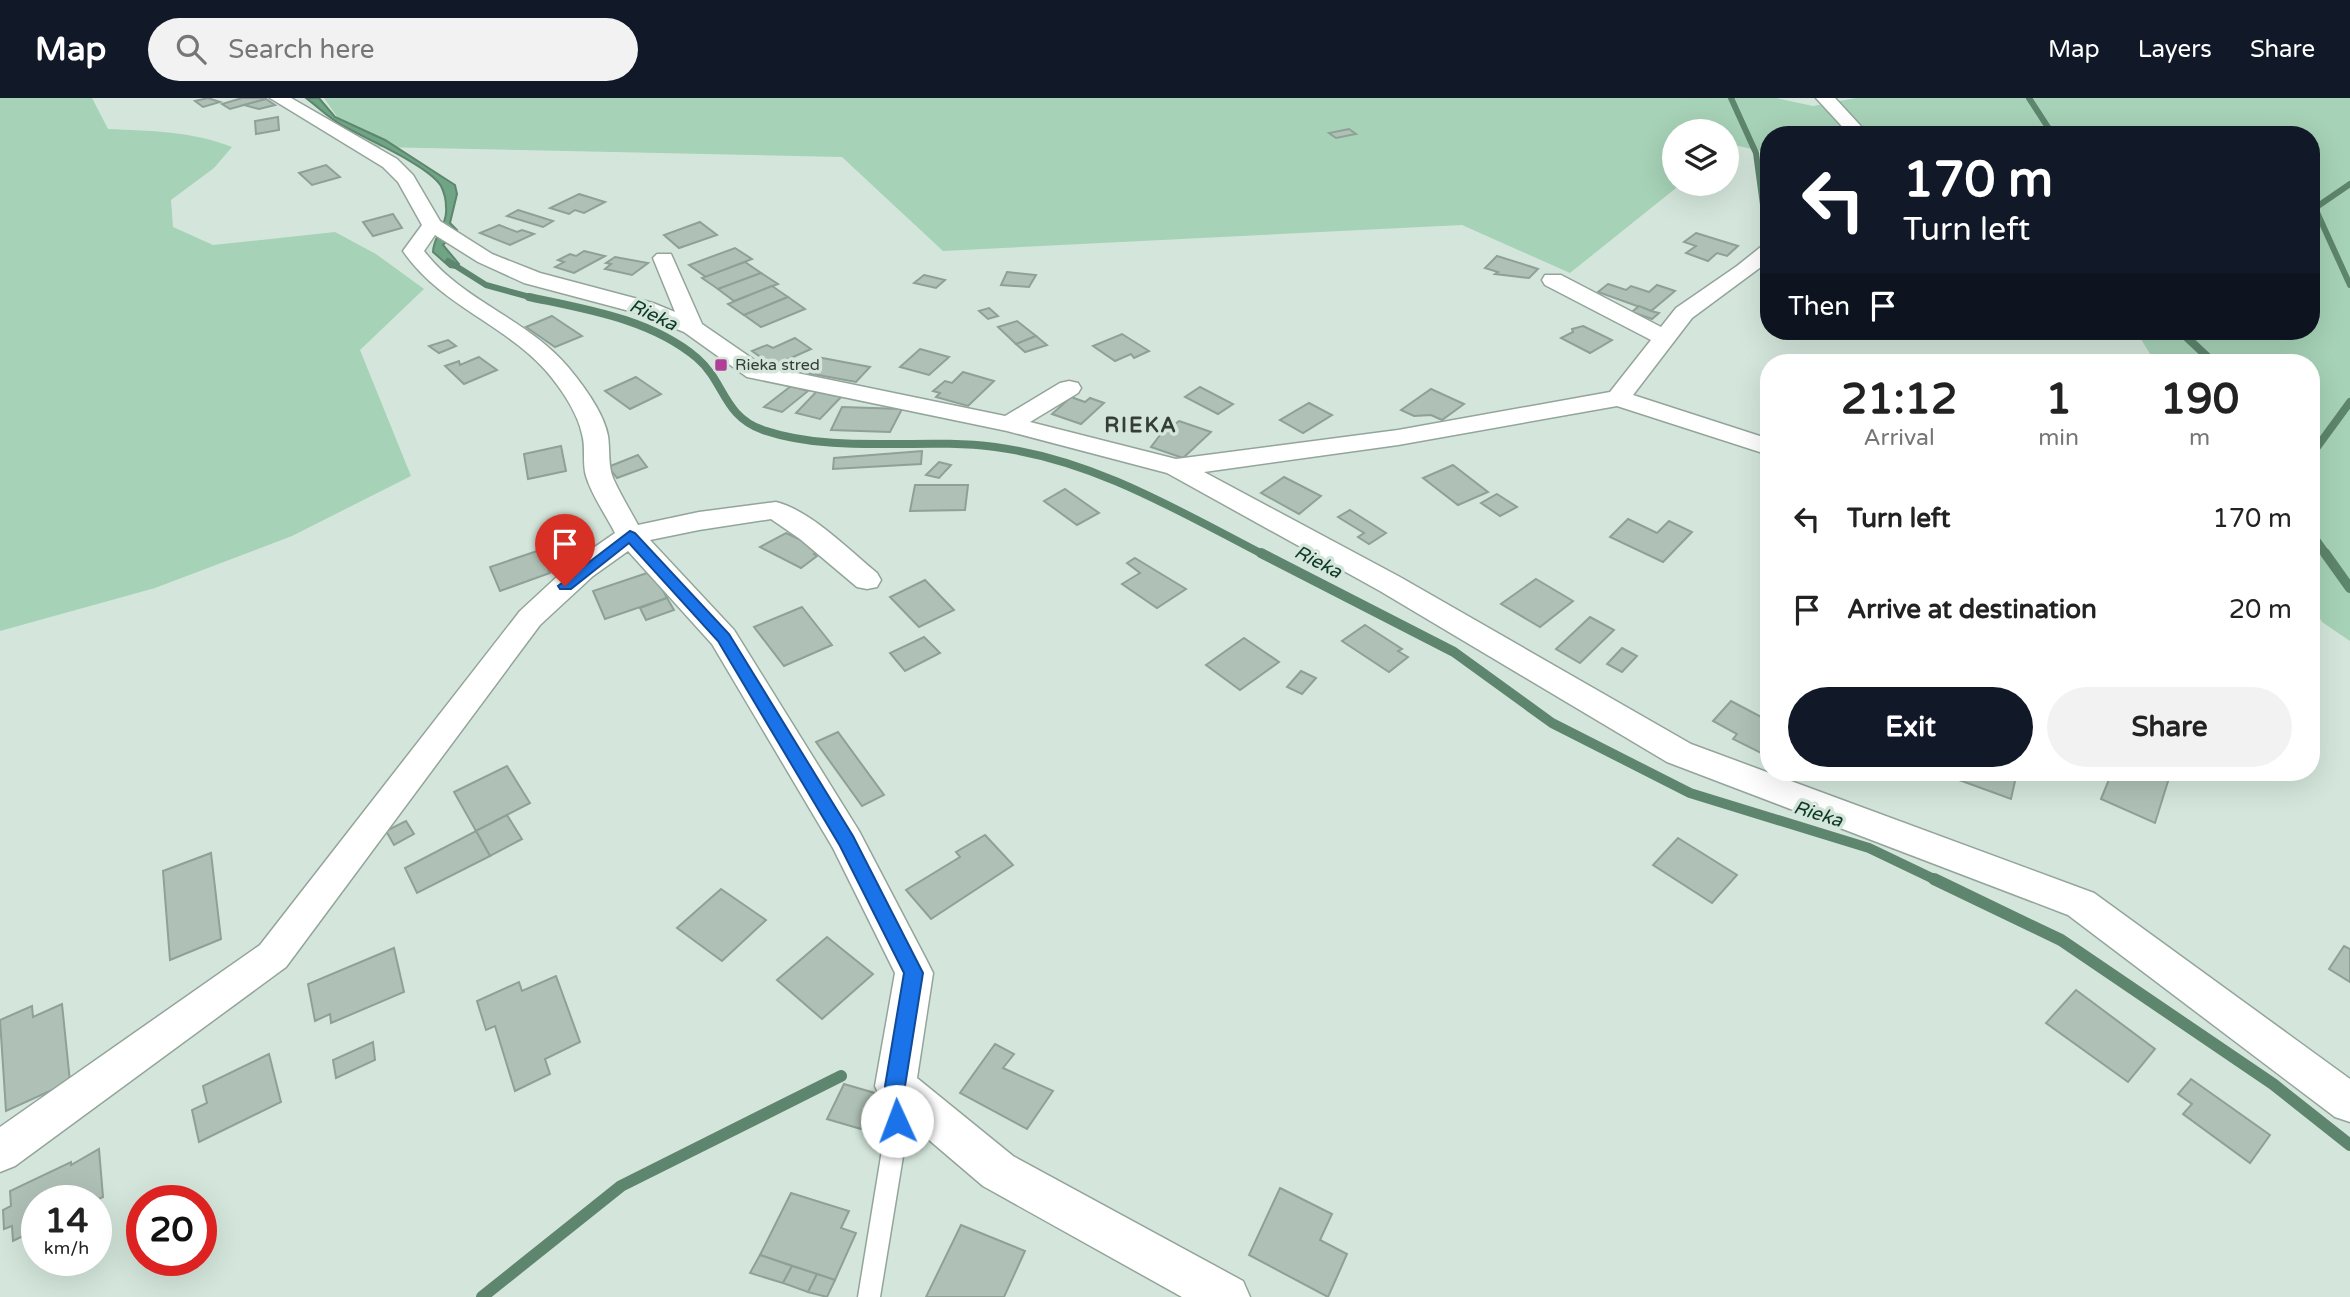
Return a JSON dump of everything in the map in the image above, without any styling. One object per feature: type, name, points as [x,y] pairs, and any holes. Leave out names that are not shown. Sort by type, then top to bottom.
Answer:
[{"type":"street","points":[[279,98],[365,151],[390,163],[407,179],[440,229],[485,258],[532,278],[645,308],[692,327],[755,372],[1009,424],[1175,467],[1390,584],[1679,753],[2081,904],[2350,1102]]},
{"type":"street","points":[[1825,98],[1851,126]]},
{"type":"street","points":[[440,229],[413,251],[428,271],[450,290],[495,318],[536,349],[559,371],[577,396],[595,433],[599,476],[630,536],[723,637],[846,841],[914,973],[895,1086],[998,1171],[1227,1297]]},
{"type":"street","points":[[664,258],[692,327]]},
{"type":"street","points":[[1618,398],[1684,313],[1760,258]]},
{"type":"street","points":[[1553,280],[1665,337]]},
{"type":"street","points":[[1009,424],[1069,388]]},
{"type":"street","points":[[1175,467],[1275,456],[1516,419],[1618,398],[1760,444]]},
{"type":"street","points":[[0,1152],[273,956],[530,618],[583,569],[630,536],[699,521],[776,510],[810,533],[867,580]]},
{"type":"lane","points":[[869,1297],[897,1121],[895,1086]]},
{"type":"shaded area","points":[[0,98],[92,98],[108,129],[186,135],[232,147],[214,168],[171,200],[173,227],[213,245],[335,232],[376,254],[424,289],[360,350],[411,476],[292,536],[155,588],[0,631]]},
{"type":"shaded area","points":[[306,98],[319,98],[335,117],[385,140],[455,185],[457,194],[450,223],[457,230],[443,245],[459,264],[456,268],[450,267],[433,252],[446,213],[443,191],[434,178],[411,162],[340,124]]},
{"type":"shaded area","points":[[324,98],[1776,98],[1813,106],[1856,98],[2350,98],[2350,641],[2320,619],[2320,354],[2150,354],[2142,340],[2320,340],[2320,126],[1760,126],[1760,151],[1739,146],[1739,119],[1662,119],[1662,196],[1666,196],[1570,273],[1462,225],[943,251],[842,157],[377,147],[340,121]]},
{"type":"building","points":[[208,98],[220,102],[203,107],[195,101]]},
{"type":"building","points":[[242,98],[266,99],[230,109],[222,104]]},
{"type":"building","points":[[266,99],[275,105],[259,109],[244,105]]},
{"type":"building","points":[[278,117],[279,130],[256,134],[255,121]]},
{"type":"building","points":[[1349,129],[1356,134],[1336,138],[1329,133]]},
{"type":"building","points":[[326,165],[340,177],[312,185],[299,173]]},
{"type":"building","points":[[579,194],[605,202],[584,213],[575,210],[569,214],[550,208]]},
{"type":"building","points":[[518,210],[553,221],[543,227],[507,216]]},
{"type":"building","points":[[393,214],[402,228],[373,236],[363,222]]},
{"type":"building","points":[[700,222],[717,235],[679,248],[664,235]]},
{"type":"building","points":[[499,225],[517,232],[522,230],[534,234],[510,245],[480,233]]},
{"type":"building","points":[[1696,233],[1738,246],[1727,256],[1717,253],[1708,261],[1686,253],[1696,246],[1684,242]]},
{"type":"building","points":[[735,248],[752,259],[706,277],[689,265]]},
{"type":"building","points":[[584,251],[605,256],[574,273],[555,267],[564,262],[558,260],[570,254],[576,256]]},
{"type":"building","points":[[1497,256],[1538,269],[1529,278],[1495,274],[1498,272],[1485,268]]},
{"type":"building","points":[[615,257],[648,263],[632,275],[605,269],[611,264],[606,263]]},
{"type":"building","points":[[745,262],[761,273],[718,289],[702,278]]},
{"type":"building","points":[[1007,272],[1036,275],[1029,287],[1001,285]]},
{"type":"building","points":[[761,273],[778,284],[734,301],[718,289]]},
{"type":"building","points":[[924,275],[945,280],[936,288],[914,283]]},
{"type":"building","points":[[1608,284],[1626,290],[1631,286],[1649,292],[1657,285],[1675,291],[1651,311],[1598,292]]},
{"type":"building","points":[[772,286],[788,297],[744,315],[728,304]]},
{"type":"building","points":[[788,297],[805,309],[761,327],[744,315]]},
{"type":"building","points":[[1639,306],[1659,313],[1652,319],[1632,312]]},
{"type":"building","points":[[989,308],[998,316],[988,319],[979,311]]},
{"type":"building","points":[[552,316],[582,336],[555,347],[526,327]]},
{"type":"building","points":[[1017,321],[1036,336],[1016,344],[998,327]]},
{"type":"building","points":[[1583,326],[1612,340],[1590,353],[1561,338],[1573,332],[1572,329]]},
{"type":"building","points":[[1122,334],[1149,351],[1134,358],[1131,354],[1115,361],[1093,346]]},
{"type":"building","points":[[1036,336],[1047,345],[1025,352],[1016,344]]},
{"type":"building","points":[[795,338],[811,349],[773,366],[752,351],[767,345],[773,348]]},
{"type":"building","points":[[448,340],[456,346],[439,353],[429,346]]},
{"type":"building","points":[[920,349],[949,357],[929,375],[900,367]]},
{"type":"building","points":[[479,357],[497,370],[464,384],[445,366],[459,361],[460,365]]},
{"type":"building","points":[[817,357],[870,367],[856,382],[802,372]]},
{"type":"building","points":[[963,372],[994,381],[968,406],[936,397],[940,393],[933,391],[945,381],[952,383]]},
{"type":"building","points":[[636,377],[661,394],[630,409],[605,391]]},
{"type":"building","points":[[791,386],[808,391],[782,412],[764,407]]},
{"type":"building","points":[[1200,387],[1233,404],[1218,414],[1185,397]]},
{"type":"building","points":[[1431,389],[1464,404],[1442,420],[1431,415],[1414,416],[1401,410]]},
{"type":"building","points":[[818,390],[843,395],[820,419],[796,413]]},
{"type":"building","points":[[1071,397],[1085,402],[1090,398],[1104,403],[1081,424],[1052,414]]},
{"type":"building","points":[[1309,403],[1332,415],[1303,433],[1280,420]]},
{"type":"building","points":[[842,407],[902,409],[890,432],[831,430]]},
{"type":"building","points":[[1179,421],[1211,432],[1183,458],[1151,447],[1167,426],[1171,427]]},
{"type":"building","points":[[561,446],[566,471],[528,479],[524,454]]},
{"type":"building","points":[[922,451],[921,464],[833,469],[834,458]]},
{"type":"building","points":[[638,455],[647,467],[617,478],[608,467]]},
{"type":"building","points":[[939,462],[951,465],[939,478],[926,475]]},
{"type":"building","points":[[1453,465],[1488,492],[1458,505],[1423,478]]},
{"type":"building","points":[[1284,477],[1321,496],[1299,514],[1261,493]]},
{"type":"building","points":[[915,485],[968,485],[965,510],[910,511]]},
{"type":"building","points":[[1065,489],[1099,513],[1077,525],[1044,501]]},
{"type":"building","points":[[1497,494],[1517,507],[1500,516],[1481,503]]},
{"type":"building","points":[[1350,510],[1386,533],[1369,544],[1358,537],[1364,533],[1338,517]]},
{"type":"building","points":[[1628,519],[1657,533],[1669,521],[1692,532],[1663,562],[1610,537]]},
{"type":"building","points":[[786,533],[820,549],[814,554],[817,556],[801,568],[760,547]]},
{"type":"building","points":[[540,550],[550,573],[500,591],[490,567]]},
{"type":"building","points":[[1135,558],[1186,589],[1157,608],[1122,584],[1140,573],[1127,563]]},
{"type":"building","points":[[653,571],[667,598],[605,619],[593,591]]},
{"type":"building","points":[[1536,579],[1573,601],[1540,627],[1501,604]]},
{"type":"building","points":[[925,580],[954,610],[919,627],[890,597]]},
{"type":"building","points":[[667,598],[674,610],[646,620],[640,608]]},
{"type":"building","points":[[802,607],[832,645],[784,666],[754,627]]},
{"type":"building","points":[[1590,617],[1614,630],[1580,663],[1556,649]]},
{"type":"building","points":[[1365,625],[1402,649],[1398,651],[1408,657],[1389,672],[1342,641]]},
{"type":"building","points":[[924,637],[940,653],[905,671],[890,653]]},
{"type":"building","points":[[1244,638],[1279,662],[1240,690],[1206,665]]},
{"type":"building","points":[[1622,648],[1637,656],[1622,672],[1607,664]]},
{"type":"building","points":[[1301,671],[1316,678],[1302,694],[1287,687]]},
{"type":"building","points":[[1731,701],[1760,716],[1760,752],[1733,739],[1737,734],[1713,721]]},
{"type":"building","points":[[838,732],[884,795],[862,806],[816,742]]},
{"type":"building","points":[[507,766],[530,803],[476,831],[454,792]]},
{"type":"building","points":[[1962,781],[2015,781],[2011,799]]},
{"type":"building","points":[[2108,781],[2168,781],[2155,823],[2101,799]]},
{"type":"building","points":[[507,815],[522,839],[490,856],[476,831]]},
{"type":"building","points":[[406,821],[414,834],[394,845],[386,831]]},
{"type":"building","points":[[476,831],[490,856],[417,893],[405,868]]},
{"type":"building","points":[[985,835],[1013,865],[931,919],[906,890],[960,857],[956,852]]},
{"type":"building","points":[[1678,838],[1737,875],[1712,903],[1653,865]]},
{"type":"building","points":[[211,853],[221,939],[170,960],[163,871]]},
{"type":"building","points":[[721,889],[766,920],[722,961],[677,928]]},
{"type":"building","points":[[827,937],[873,974],[822,1019],[777,980]]},
{"type":"building","points":[[2344,946],[2350,949],[2350,982],[2329,969]]},
{"type":"building","points":[[394,948],[404,992],[331,1023],[330,1014],[315,1021],[308,984]]},
{"type":"building","points":[[556,976],[580,1042],[545,1059],[550,1074],[515,1091],[495,1026],[486,1030],[477,1001],[519,982],[522,991]]},
{"type":"building","points":[[2076,990],[2155,1049],[2128,1082],[2046,1023]]},
{"type":"building","points":[[62,1004],[70,1082],[6,1111],[0,1020],[32,1006],[33,1017]]},
{"type":"building","points":[[373,1042],[375,1060],[336,1078],[333,1060]]},
{"type":"building","points":[[995,1044],[1014,1054],[1003,1068],[1053,1091],[1027,1129],[960,1093]]},
{"type":"building","points":[[269,1054],[281,1102],[199,1142],[192,1110],[207,1103],[203,1086]]},
{"type":"building","points":[[2191,1079],[2270,1135],[2250,1163],[2183,1114],[2192,1104],[2178,1094]]},
{"type":"building","points":[[844,1084],[885,1096],[868,1131],[827,1119]]},
{"type":"building","points":[[99,1149],[102,1185],[23,1185],[71,1162],[71,1165]]},
{"type":"building","points":[[21,1186],[21,1237],[13,1241],[12,1226],[4,1229],[3,1210],[11,1206],[10,1191]]},
{"type":"building","points":[[1280,1188],[1332,1214],[1320,1240],[1347,1254],[1328,1297],[1249,1255]]},
{"type":"building","points":[[791,1193],[849,1211],[841,1228],[856,1233],[835,1280],[760,1255]]},
{"type":"building","points":[[961,1225],[1025,1251],[1004,1297],[926,1297]]},
{"type":"building","points":[[760,1255],[792,1266],[783,1283],[750,1273]]},
{"type":"building","points":[[792,1266],[817,1274],[808,1292],[783,1283]]},
{"type":"building","points":[[817,1274],[835,1280],[827,1297],[808,1292]]},
{"type":"waterway","points":[[1731,98],[1756,153],[1760,183]]},
{"type":"waterway","points":[[2029,98],[2047,126]]},
{"type":"waterway","points":[[2320,205],[2350,184]]},
{"type":"waterway","points":[[2320,219],[2350,285]]},
{"type":"waterway","name":"Rieka","points":[[448,261],[486,285],[532,298]]},
{"type":"waterway","name":"Rieka","points":[[532,298],[617,317],[679,345],[706,367],[740,416],[763,430],[820,442],[966,444],[1031,454],[1067,463],[1134,489],[1264,555]]},
{"type":"waterway","name":"Rieka","points":[[532,298],[537,299]]},
{"type":"waterway","points":[[2190,340],[2204,354]]},
{"type":"waterway","points":[[2320,443],[2350,402]]},
{"type":"waterway","points":[[2320,545],[2327,555]]},
{"type":"waterway","name":"Rieka","points":[[1261,553],[1454,652],[1552,723],[1690,793],[1869,848],[1938,881]]},
{"type":"waterway","points":[[2325,553],[2350,588]]},
{"type":"waterway","name":"Rieka","points":[[1934,879],[2061,940],[2273,1084],[2350,1145]]},
{"type":"waterway","points":[[482,1297],[621,1186],[841,1076]]},
{"type":"place","name":"Rieka stred","points":[[721,365]]},
{"type":"district","name":"RIEKA","points":[[1141,425]]},
{"type":"route","points":[[565,586],[583,569],[630,536],[723,637],[846,841],[914,973],[895,1086],[897,1121]]}]
